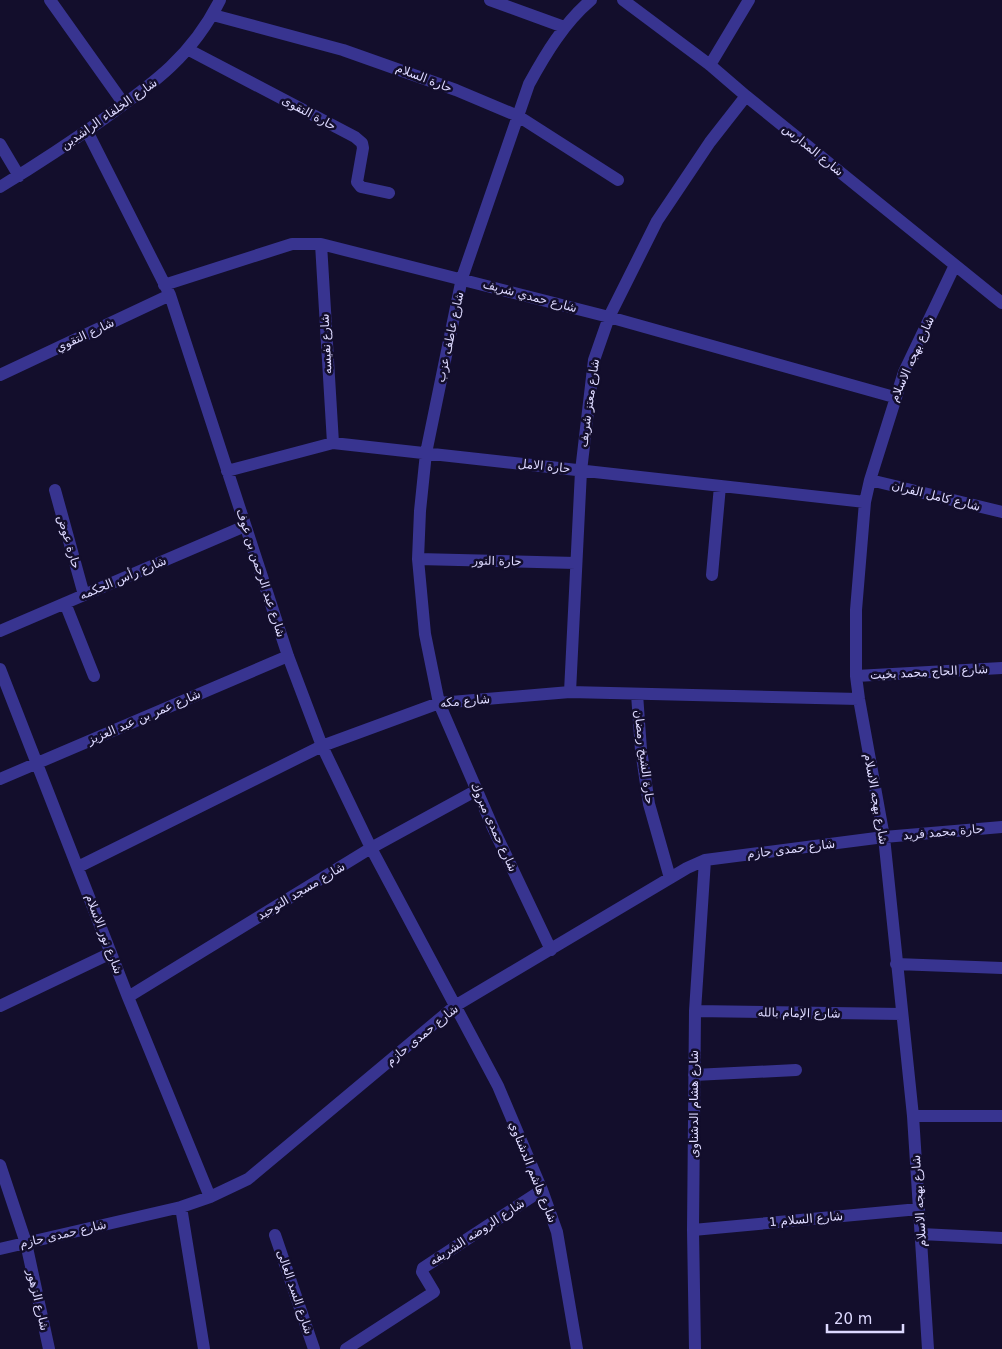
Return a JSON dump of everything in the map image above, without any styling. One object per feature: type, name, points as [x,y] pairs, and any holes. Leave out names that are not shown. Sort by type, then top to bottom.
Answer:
[{"type":"street","points":[[50,0],[124,104]]},
{"type":"street","name":"شارع الخلفاء الراشدين","points":[[0,187],[159,80],[188,50],[213,15],[220,0]]},
{"type":"street","points":[[490,0],[564,27]]},
{"type":"street","name":"شارع عاطف عزب","points":[[439,702],[425,634],[418,559],[420,511],[426,453],[462,278],[529,84],[545,54],[564,27],[591,0]]},
{"type":"street","name":"شارع المدارس","points":[[622,0],[710,65],[1002,302]]},
{"type":"street","points":[[710,65],[749,0]]},
{"type":"street","name":"حارة السلام","points":[[213,15],[343,50],[400,68],[518,116],[618,180]]},
{"type":"street","name":"حارة التقوى","points":[[188,50],[355,137],[362,143],[363,148],[357,182],[361,187],[388,193]]},
{"type":"street","name":"شارع معتز شريف","points":[[570,692],[581,470],[594,360],[609,317],[657,221],[710,142],[746,96]]},
{"type":"street","name":"شارع عبد الرحمن بن عوف","points":[[87,130],[167,290],[288,656],[322,746],[371,848],[455,1006]]},
{"type":"street","points":[[0,144],[19,176]]},
{"type":"street","name":"شارع حمدي شريف","points":[[167,290],[292,244],[321,244],[462,278],[609,317],[894,397]]},
{"type":"street","name":"شارع نفيسه","points":[[321,244],[332,443]]},
{"type":"street","name":"شارع بهجه الاسلام","points":[[928,1349],[913,1116],[884,837],[856,676],[856,610],[865,502],[870,480],[894,397],[955,265]]},
{"type":"street","name":"شارع التقوي","points":[[0,376],[167,290]]},
{"type":"street","name":"حارة الامل","points":[[227,471],[332,443],[865,502]]},
{"type":"street","name":"شارع كامل الفران","points":[[870,480],[1002,512]]},
{"type":"street","points":[[712,575],[720,486]]},
{"type":"street","name":"حارة عوض","points":[[55,490],[84,595]]},
{"type":"street","name":"شارع رأس الحكمه","points":[[0,631],[245,526]]},
{"type":"street","name":"حارة النور","points":[[418,559],[576,563]]},
{"type":"street","points":[[65,603],[94,676]]},
{"type":"street","name":"شارع عمر بن عبد العزيز","points":[[0,779],[288,656]]},
{"type":"street","name":"شارع الحاج محمد بخيت","points":[[856,676],[1002,668]]},
{"type":"street","name":"شارع نور الاسلام","points":[[0,669],[128,997],[210,1197]]},
{"type":"street","name":"شارع مكه","points":[[78,867],[322,746],[439,702],[570,692],[859,699]]},
{"type":"street","name":"حارة الشيخ رمضان","points":[[636,694],[641,750],[649,804],[670,878]]},
{"type":"street","name":"شارع حمدى مبروك","points":[[439,702],[477,790],[551,950]]},
{"type":"street","name":"شارع مسجد التوحيد","points":[[128,997],[371,848],[477,790]]},
{"type":"street","name":"حارة محمد فريد","points":[[884,837],[1002,827]]},
{"type":"street","name":"شارع حمدى حازم","points":[[0,1249],[181,1207],[210,1197],[248,1179],[455,1006],[670,878],[705,860],[884,837]]},
{"type":"street","name":"شارع هشام الدشناوى","points":[[695,1349],[693,1230],[695,1011],[705,860]]},
{"type":"street","points":[[0,1006],[111,953]]},
{"type":"street","points":[[896,964],[1002,968]]},
{"type":"street","name":"شارع هاشم الدشناوي","points":[[455,1006],[498,1086],[542,1190],[556,1232],[577,1349]]},
{"type":"street","name":"شارع الإمام بالله","points":[[695,1011],[902,1014]]},
{"type":"street","points":[[694,1075],[796,1070]]},
{"type":"street","points":[[913,1116],[1002,1116]]},
{"type":"street","name":"شارع الزهور","points":[[0,1165],[26,1243],[49,1349]]},
{"type":"street","name":"شارع الروضه الشريفه","points":[[346,1349],[434,1292],[422,1272],[423,1268],[542,1190]]},
{"type":"street","points":[[181,1207],[204,1349]]},
{"type":"street","name":"شارع السلام 1","points":[[693,1230],[919,1209]]},
{"type":"street","points":[[921,1234],[1002,1238]]},
{"type":"street","name":"شارع السد العالى","points":[[275,1235],[314,1349]]}]
